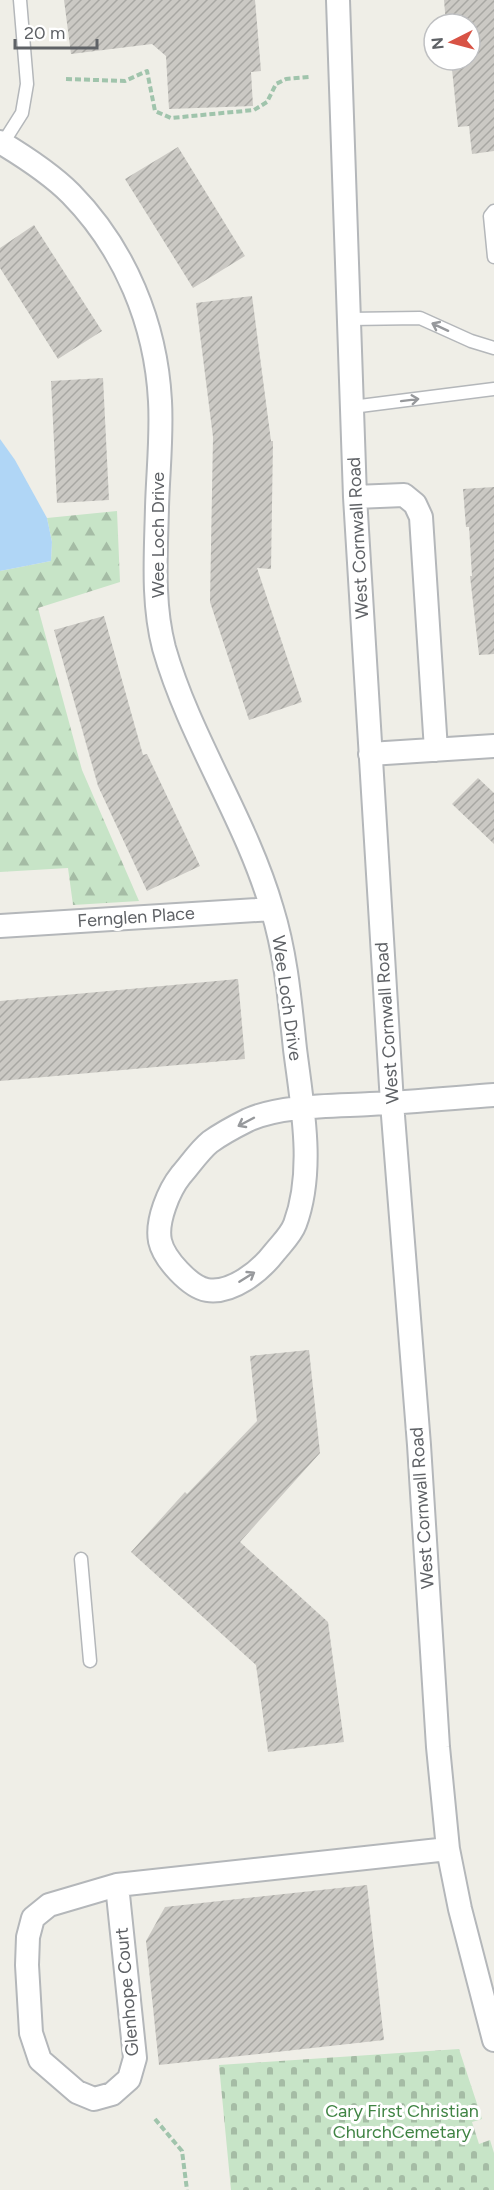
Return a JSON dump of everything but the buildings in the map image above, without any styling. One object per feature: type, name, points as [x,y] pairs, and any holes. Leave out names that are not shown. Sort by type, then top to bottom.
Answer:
[{"type":"street","name":"West Cornwall Road","points":[[338,0],[355,497],[369,754],[438,1747],[448,1849],[460,1909],[494,2040]]},
{"type":"street","name":"Wee Loch Drive","points":[[2,142],[50,176],[90,216],[107,239],[130,280],[142,310],[153,347],[160,405],[155,575],[157,609],[163,644],[178,690],[249,848],[272,909],[287,980],[302,1107],[305,1144],[303,1191],[294,1228],[269,1260],[253,1274],[232,1286],[210,1291],[192,1285],[173,1264],[160,1241],[162,1216],[171,1188],[209,1143],[252,1118],[302,1107]]},
{"type":"street","points":[[355,497],[404,495],[415,504],[421,516],[436,750]]},
{"type":"street","points":[[369,754],[494,746]]},
{"type":"street","name":"Fernglen Place","points":[[0,926],[272,909]]},
{"type":"street","points":[[302,1107],[494,1095]]},
{"type":"street","name":"Glenhope Court","points":[[117,1885],[135,2058],[129,2079],[112,2094],[94,2099],[77,2092],[40,2060],[31,2033],[27,1965],[28,1937],[33,1918],[49,1905],[117,1885],[448,1849]]},
{"type":"lane","points":[[2,142],[22,113],[27,84],[20,0]]},
{"type":"lane","points":[[494,211],[490,216],[494,257]]},
{"type":"lane","points":[[349,319],[420,318],[471,341],[494,348]]},
{"type":"lane","points":[[352,407],[494,390]]},
{"type":"lane","points":[[81,1559],[90,1661]]},
{"type":"path","points":[[66,79],[125,81],[147,71],[155,111],[171,118],[254,110],[267,102],[276,84],[286,79],[309,77]]},
{"type":"path","points":[[155,2118],[182,2151],[187,2190]]},
{"type":"green space","points":[[117,511],[120,582],[38,608],[82,770],[139,901],[73,905],[68,868],[0,872],[0,571],[51,561],[52,542],[47,518]]},
{"type":"green space","name":"Cary First Christian ChurchCemetary","points":[[459,2049],[482,2119],[472,2122],[479,2144],[490,2140],[494,2153],[494,2190],[231,2190],[219,2065]]},
{"type":"water","points":[[0,439],[15,460],[47,518],[52,542],[51,561],[0,571]]}]
